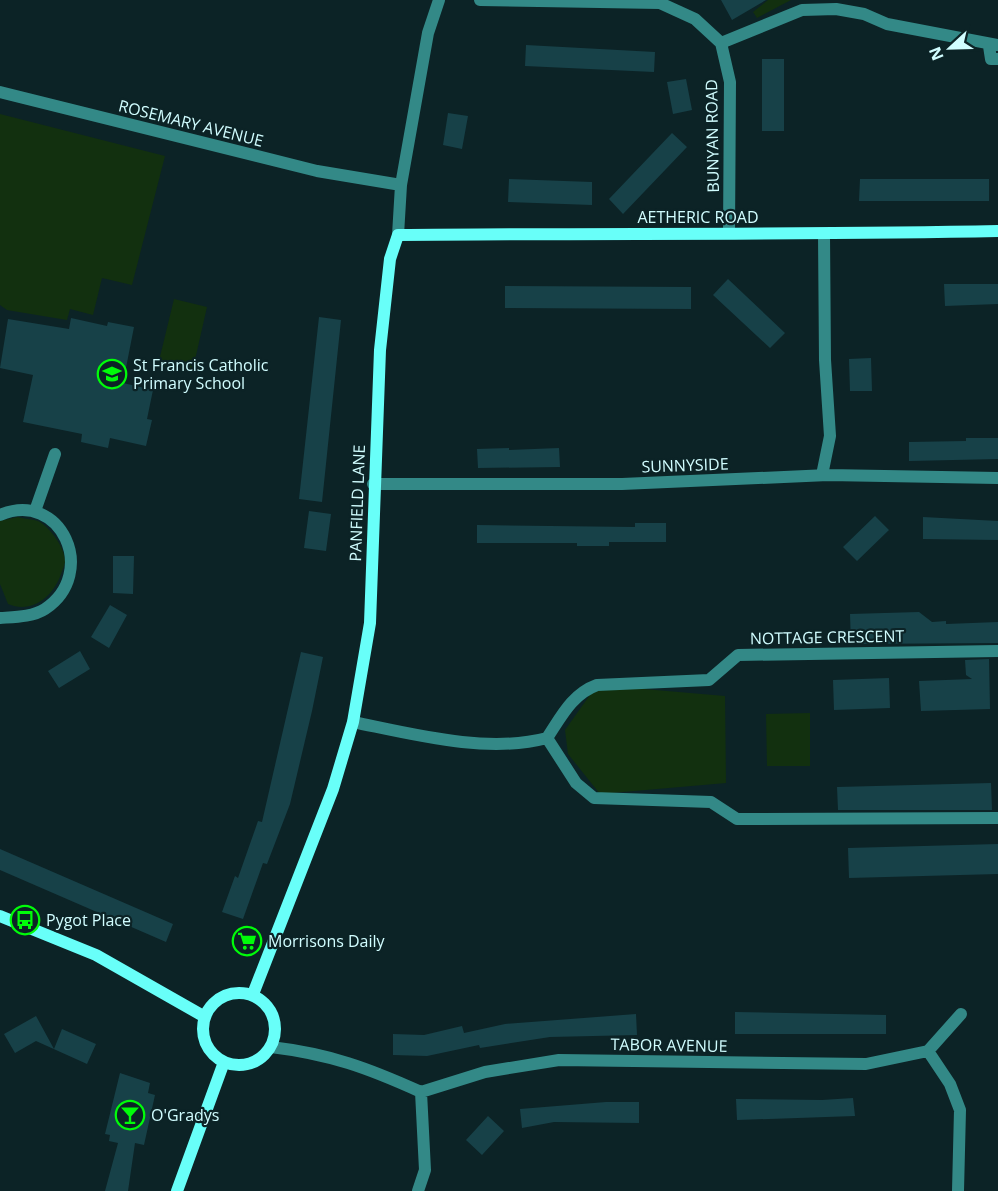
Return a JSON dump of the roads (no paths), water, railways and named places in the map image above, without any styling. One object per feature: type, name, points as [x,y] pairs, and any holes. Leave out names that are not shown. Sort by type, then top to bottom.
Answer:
[{"type":"street","name":"PANFIELD LANE","points":[[253,994],[333,789],[352,722],[370,623],[373,484],[380,350],[390,259],[399,235],[401,185],[428,33],[439,0]]},
{"type":"street","points":[[480,0],[660,3],[695,19],[721,43],[802,10],[836,9],[864,14],[887,24],[994,45],[991,59],[998,58]]},
{"type":"street","name":"BUNYAN ROAD","points":[[721,43],[730,82],[729,232]]},
{"type":"street","name":"ROSEMARY AVENUE","points":[[0,92],[62,110],[375,182],[401,185]]},
{"type":"street","name":"AETHERIC ROAD","points":[[399,235],[729,232],[824,235],[998,231]]},
{"type":"street","points":[[822,475],[830,436],[825,360],[824,235]]},
{"type":"street","points":[[36,511],[55,454]]},
{"type":"street","name":"SUNNYSIDE","points":[[373,484],[622,484],[822,475],[998,478]]},
{"type":"street","points":[[0,515],[8,512],[36,511],[52,520],[68,543],[74,565],[61,595],[44,610],[0,618]]},
{"type":"street","name":"NOTTAGE CRESCENT","points":[[547,738],[572,701],[584,690],[597,685],[709,680],[738,655],[998,651]]},
{"type":"street","points":[[352,722],[430,740],[527,744],[547,738],[576,783],[594,798],[711,802],[737,819],[998,818]]},
{"type":"street","points":[[1,920],[96,955],[205,1017]]},
{"type":"street","points":[[237,992],[253,994],[270,1008],[275,1021],[276,1034],[264,1057],[251,1064],[238,1065],[224,1062],[212,1053],[206,1043],[203,1030],[205,1017],[211,1006],[225,995],[237,992]]},
{"type":"street","points":[[958,1191],[960,1110],[950,1084],[928,1051],[961,1014]]},
{"type":"street","points":[[271,1047],[307,1051],[361,1065],[421,1092],[425,1170],[418,1191]]},
{"type":"street","name":"TABOR AVENUE","points":[[421,1092],[485,1072],[559,1060],[866,1064],[928,1051]]},
{"type":"street","points":[[177,1191],[224,1062]]},
{"type":"place","name":"St Francis Catholic Primary School","points":[[112,374]]},
{"type":"place","name":"Pygot Place","points":[[25,920]]},
{"type":"place","name":"Morrisons Daily","points":[[247,941]]},
{"type":"place","name":"O'Gradys","points":[[130,1115]]}]
